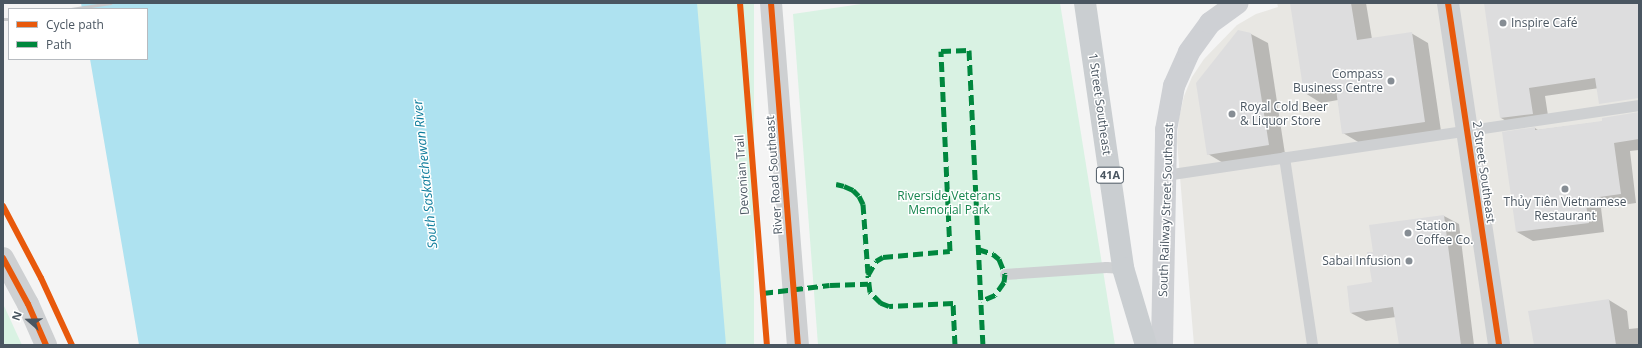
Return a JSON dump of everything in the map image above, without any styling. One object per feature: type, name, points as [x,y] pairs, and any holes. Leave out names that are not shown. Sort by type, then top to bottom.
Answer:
[{"type":"main road","name":"1 Street Southeast","points":[[1085,3],[1123,268],[1146,345]]},
{"type":"main road","name":"South Railway Street Southeast","points":[[1162,345],[1166,130],[1174,86],[1189,52],[1210,23],[1238,3]]},
{"type":"street","name":"River Road Southeast","points":[[771,3],[798,345]]},
{"type":"street","name":"2 Street Southeast","points":[[1448,3],[1499,345]]},
{"type":"street","points":[[3,258],[28,304],[46,345]]},
{"type":"lane","points":[[1165,175],[1639,105]]},
{"type":"lane","points":[[1284,157],[1312,345]]},
{"type":"lane","points":[[1005,274],[1106,267],[1123,268]]},
{"type":"shaded area","points":[[1277,3],[1639,3],[1639,345],[1194,345],[1177,141],[1179,118],[1184,96],[1192,77],[1204,59],[1237,25],[1256,14],[1278,7]]},
{"type":"green space","points":[[697,3],[754,3],[754,345],[697,345]]},
{"type":"green space","name":"Riverside Veterans Memorial Park","points":[[868,3],[1060,3],[1115,345],[818,345],[793,14]]},
{"type":"green space","points":[[3,304],[5,308],[22,345],[3,345]]},
{"type":"water","name":"South Saskatchewan River","points":[[81,3],[697,3],[726,345],[139,345],[90,60],[148,60],[148,8],[82,8]]},
{"type":"building","points":[[1290,3],[1351,3],[1357,40],[1412,32],[1425,122],[1342,134],[1336,89],[1304,94]]},
{"type":"building","points":[[1484,3],[1639,3],[1639,98],[1599,104],[1595,78],[1529,88],[1533,114],[1500,118]]},
{"type":"building","name":"Royal Cold Beer & Liquor Store","points":[[1238,30],[1251,33],[1269,145],[1207,155],[1196,83]]},
{"type":"building","points":[[1639,112],[1639,139],[1614,143],[1621,194],[1585,199],[1589,223],[1516,232],[1502,132],[1535,127],[1535,130],[1602,121],[1602,118]]},
{"type":"building","points":[[1444,215],[1461,345],[1399,345],[1393,307],[1350,313],[1347,286],[1372,282],[1367,252],[1373,252],[1369,225]]},
{"type":"building","points":[[1609,299],[1616,345],[1534,345],[1528,311]]},
{"type":"railway","points":[[78,8],[111,3]]},
{"type":"railway","points":[[3,19],[8,19]]},
{"type":"marked path","points":[[955,345],[953,303],[889,306],[881,303],[870,292],[868,275],[876,261],[883,257],[950,251],[941,51],[969,50],[983,345]]},
{"type":"marked path","points":[[836,184],[853,190],[859,196],[863,204],[868,273]]},
{"type":"marked path","points":[[978,249],[993,254],[999,259],[1005,274],[1004,282],[995,295],[981,301]]},
{"type":"marked path","points":[[763,293],[830,285],[868,284]]},
{"type":"cycle path","name":"Devonian Trail","points":[[740,3],[767,345]]},
{"type":"cycle path","points":[[771,3],[798,345]]},
{"type":"cycle path","points":[[1448,3],[1499,345]]},
{"type":"cycle path","points":[[3,206],[41,278],[72,345]]},
{"type":"cycle path","points":[[3,258],[28,304],[46,345]]},
{"type":"place","name":"Inspire Café","points":[[1503,23]]},
{"type":"place","name":"Compass Business Centre","points":[[1391,81]]},
{"type":"place","name":"Royal Cold Beer & Liquor Store","points":[[1232,114]]},
{"type":"place","name":"Thủy Tiên Vietnamese Restaurant","points":[[1565,189]]},
{"type":"place","name":"Station Coffee Co.","points":[[1408,233]]},
{"type":"place","name":"Sabai Infusion","points":[[1409,261]]}]
